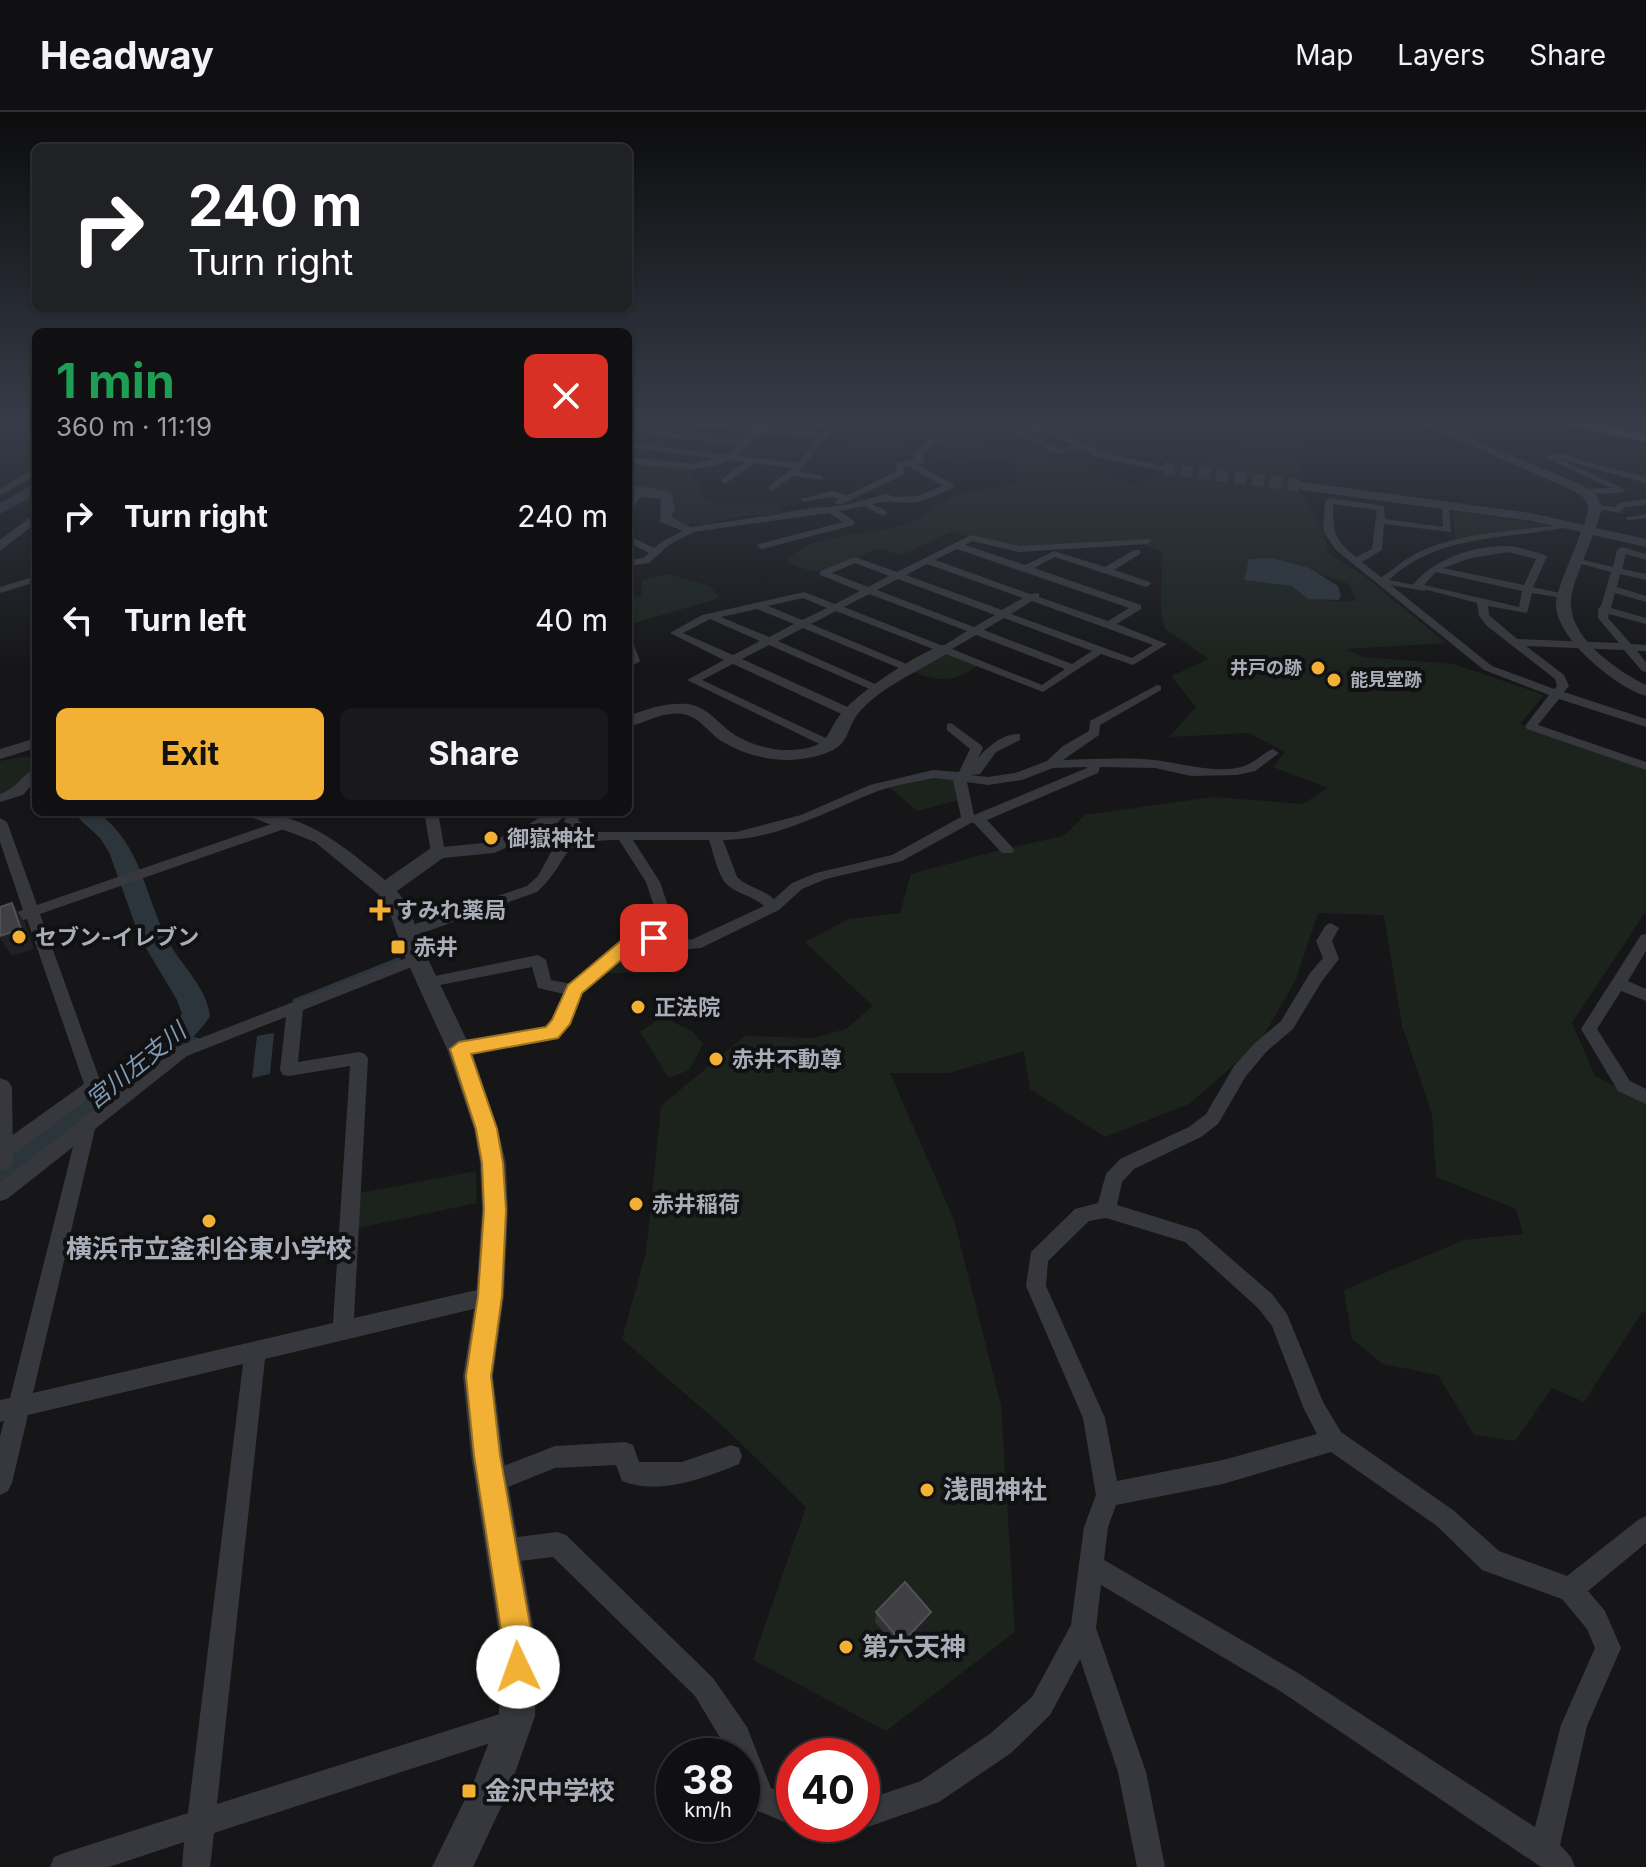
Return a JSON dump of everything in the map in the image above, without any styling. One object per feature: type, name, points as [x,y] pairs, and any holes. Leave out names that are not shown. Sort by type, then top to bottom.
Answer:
[{"type":"street","points":[[668,505],[664,519],[691,530]]},
{"type":"street","points":[[716,527],[739,519],[822,505]]},
{"type":"street","points":[[632,563],[646,561],[666,543],[691,530],[854,505]]},
{"type":"street","points":[[868,505],[883,513]]},
{"type":"street","points":[[1329,505],[1328,531],[1339,548],[1488,668],[1646,723]]},
{"type":"street","points":[[1354,505],[1381,509],[1446,505],[1591,529],[1646,543]]},
{"type":"street","points":[[1367,505],[1448,530]]},
{"type":"street","points":[[1446,505],[1450,544]]},
{"type":"street","points":[[1596,505],[1591,529],[1565,597],[1566,619],[1610,671],[1646,691]]},
{"type":"street","points":[[1596,508],[1620,510],[1622,505]]},
{"type":"street","points":[[762,546],[791,536],[851,523],[829,509]]},
{"type":"street","points":[[1355,562],[1377,550],[1381,509]]},
{"type":"street","points":[[0,536],[32,512]]},
{"type":"street","points":[[1628,518],[1646,516]]},
{"type":"street","points":[[773,518],[791,536]]},
{"type":"street","points":[[0,547],[32,520]]},
{"type":"street","points":[[1381,581],[1403,561],[1450,544],[1561,527]]},
{"type":"street","points":[[830,745],[693,680],[971,538],[1019,549],[1147,541]]},
{"type":"street","points":[[632,540],[656,553]]},
{"type":"street","points":[[956,545],[1137,607],[1109,625]]},
{"type":"street","points":[[1381,581],[1523,611],[1528,588],[1542,557],[1509,549],[1469,555],[1423,576],[1417,586],[1422,589]]},
{"type":"street","points":[[1646,557],[1622,550],[1603,609],[1603,618],[1646,669]]},
{"type":"street","points":[[1106,571],[1137,552]]},
{"type":"street","points":[[1025,569],[1054,554],[1146,584]]},
{"type":"street","points":[[927,561],[1162,644],[1133,662],[855,560],[823,573],[1073,668]]},
{"type":"street","points":[[1579,562],[1646,577]]},
{"type":"street","points":[[1435,569],[1565,597]]},
{"type":"street","points":[[0,590],[32,580]]},
{"type":"street","points":[[632,719],[655,711],[687,709],[708,719],[725,736],[763,753],[792,755],[830,745],[839,736],[850,713],[878,689],[1059,581]]},
{"type":"street","points":[[1611,589],[1646,599]]},
{"type":"street","points":[[675,633],[711,616],[804,595],[1043,689],[1100,650]]},
{"type":"street","points":[[1482,603],[1484,616],[1491,624],[1560,677],[1563,686],[1531,726],[1646,766]]},
{"type":"street","points":[[757,605],[910,669]]},
{"type":"street","points":[[1603,609],[1646,621]]},
{"type":"street","points":[[711,616],[878,689]]},
{"type":"street","points":[[658,627],[850,713]]},
{"type":"street","points":[[1515,642],[1646,648]]},
{"type":"street","points":[[1051,764],[1067,749],[1092,736],[1094,724],[1157,688]]},
{"type":"street","points":[[951,727],[977,748],[964,777],[973,819],[1007,850]]},
{"type":"street","points":[[964,777],[992,749],[1016,737]]},
{"type":"street","points":[[0,754],[32,744]]},
{"type":"street","points":[[0,1193],[88,1121],[181,1052],[419,958],[532,889],[544,878],[560,848],[586,836],[736,836],[795,821],[892,783],[933,774],[1003,780],[1051,764],[1094,763],[1155,764],[1191,772],[1237,771],[1251,768],[1273,753]]},
{"type":"street","points":[[459,1049],[551,1033],[560,1024],[574,990],[628,944],[641,938],[681,945],[696,944],[774,907],[797,886],[821,876],[897,858],[973,819],[1093,770],[1094,763]]},
{"type":"street","points":[[0,798],[18,792],[32,776]]},
{"type":"street","points":[[267,816],[322,838],[385,890],[398,906],[459,1049],[486,1129],[493,1163],[495,1210],[490,1296],[478,1376],[491,1482],[518,1642],[516,1722],[490,1790],[452,1867]]},
{"type":"street","points":[[432,816],[438,852]]},
{"type":"street","points":[[385,890],[438,852],[487,849],[536,830],[554,816]]},
{"type":"street","points":[[574,816],[571,821],[585,831],[586,836]]},
{"type":"street","points":[[0,822],[93,1086],[0,1154]]},
{"type":"street","points":[[0,923],[288,823]]},
{"type":"street","points":[[624,837],[653,882],[661,906],[654,938]]},
{"type":"street","points":[[715,837],[730,879],[736,885],[758,893],[774,907]]},
{"type":"street","points":[[1106,1210],[1113,1179],[1127,1164],[1195,1132],[1212,1119],[1240,1071],[1261,1047],[1287,1025],[1316,977],[1331,959],[1324,941],[1331,928]]},
{"type":"street","points":[[1645,943],[1589,1029],[1624,1086],[1646,1097]]},
{"type":"street","points":[[419,958],[538,960],[544,984],[574,990]]},
{"type":"street","points":[[1618,983],[1646,995]]},
{"type":"street","points":[[295,1007],[289,1070],[359,1058],[343,1328]]},
{"type":"street","points":[[0,1087],[0,1161]]},
{"type":"street","points":[[0,1483],[9,1409],[88,1121]]},
{"type":"street","points":[[880,1809],[929,1792],[1001,1743],[1041,1706],[1083,1628],[1096,1527],[1108,1495],[1094,1418],[1036,1286],[1038,1258],[1049,1246],[1082,1215],[1106,1210],[1191,1236],[1265,1301],[1280,1321],[1315,1409],[1333,1440],[1445,1518],[1491,1561],[1570,1589],[1596,1620],[1608,1648],[1574,1725],[1553,1858],[1289,1682],[1093,1567]]},
{"type":"street","points":[[9,1409],[343,1328],[490,1296]]},
{"type":"street","points":[[196,1867],[255,1351]]},
{"type":"street","points":[[1108,1495],[1223,1472],[1333,1440]]},
{"type":"street","points":[[491,1482],[555,1457],[625,1453],[630,1473],[682,1474],[731,1456]]},
{"type":"street","points":[[1570,1589],[1646,1528]]},
{"type":"street","points":[[503,1551],[557,1544],[704,1687],[737,1737],[761,1798],[776,1804]]},
{"type":"street","points":[[1083,1628],[1132,1772],[1151,1867]]},
{"type":"street","points":[[64,1867],[516,1722]]},
{"type":"shaded area","points":[[674,505],[774,505],[782,507],[778,511],[784,514],[752,515],[703,524],[671,519]]},
{"type":"shaded area","points":[[940,505],[1308,505],[1320,525],[1327,552],[1363,575],[1446,643],[1346,649],[1363,657],[1454,664],[1544,695],[1520,724],[1646,770],[1646,911],[1572,1023],[1595,1076],[1646,1103],[1646,1311],[1642,1312],[1584,1402],[1552,1388],[1515,1441],[1474,1435],[1438,1375],[1383,1364],[1352,1339],[1344,1290],[1464,1240],[1523,1234],[1516,1209],[1436,1177],[1432,1114],[1402,1026],[1384,915],[1318,913],[1296,979],[1260,1042],[1189,1104],[1105,1137],[1030,1089],[1024,1051],[949,1073],[890,1073],[954,1220],[1001,1405],[1015,1632],[886,1731],[753,1660],[806,1507],[727,1430],[622,1339],[646,1252],[661,1106],[745,1036],[814,1038],[846,1029],[873,1006],[805,942],[849,919],[900,913],[911,874],[1064,836],[1085,815],[1213,797],[1303,804],[1328,788],[1273,767],[1285,752],[1249,733],[1169,737],[1196,707],[1171,676],[1209,659],[1165,629],[1161,612],[1162,552],[1134,540],[1053,549],[1008,547],[952,532],[902,555],[879,549],[816,572],[794,566],[787,560],[812,544],[827,539],[889,529],[919,518]],"holes":[[[1277,559],[1349,584],[1357,601],[1329,601],[1309,596],[1293,583]]]},
{"type":"shaded area","points":[[1453,513],[1549,527],[1459,539],[1455,538]]},
{"type":"shaded area","points":[[1273,558],[1309,568],[1338,586],[1341,596],[1338,600],[1308,599],[1292,586],[1244,580],[1249,559]]},
{"type":"shaded area","points":[[668,574],[710,586],[720,598],[632,624],[632,597],[641,596],[642,580]]},
{"type":"shaded area","points":[[944,653],[977,666],[961,676],[945,679],[912,671]]},
{"type":"shaded area","points":[[28,756],[32,762],[32,773],[21,788],[0,796],[0,761]]},
{"type":"shaded area","points":[[931,775],[955,777],[959,800],[917,811],[888,786]]},
{"type":"shaded area","points":[[640,947],[647,947],[658,973],[607,973]]},
{"type":"shaded area","points":[[662,1017],[692,1031],[703,1044],[689,1070],[669,1078],[640,1032]]},
{"type":"shaded area","points":[[274,1033],[270,1074],[252,1078],[257,1036]]},
{"type":"shaded area","points":[[476,1171],[477,1203],[358,1228],[360,1193]]},
{"type":"building","points":[[12,903],[21,929],[0,936],[0,907]]},
{"type":"building","points":[[905,1582],[931,1612],[902,1643],[876,1612]]},
{"type":"waterway","name":"宮川左支川","points":[[0,509],[7,505]]},
{"type":"waterway","points":[[782,514],[822,508]]},
{"type":"waterway","name":"宮川左支川","points":[[0,1170],[139,1070],[187,1028],[196,1016],[192,1000],[153,938],[121,852],[109,833],[89,816]]},
{"type":"waterway","points":[[295,1001],[398,960]]},
{"type":"waterway","points":[[178,1038],[197,1040]]},
{"type":"place","name":"井戸の跡","points":[[1318,668]]},
{"type":"place","name":"能見堂跡","points":[[1334,680]]},
{"type":"place","name":"御嶽神社","points":[[491,838]]},
{"type":"place","name":"すみれ薬局","points":[[380,910]]},
{"type":"place","name":"セブン-イレブン","points":[[19,937]]},
{"type":"place","name":"赤井","points":[[398,947]]},
{"type":"place","name":"正法院","points":[[638,1007]]},
{"type":"place","name":"赤井不動尊","points":[[716,1059]]},
{"type":"place","name":"赤井稲荷","points":[[636,1204]]},
{"type":"place","name":"横浜市立釜利谷東小学校","points":[[209,1221]]},
{"type":"place","name":"浅間神社","points":[[927,1490]]},
{"type":"place","name":"第六天神","points":[[846,1647]]},
{"type":"place","name":"金沢中学校","points":[[469,1791]]},
{"type":"route","points":[[518,1667],[518,1642],[487,1455],[478,1376],[490,1296],[495,1210],[493,1163],[486,1129],[459,1049],[551,1033],[560,1024],[574,990],[628,944],[641,938],[654,938]]}]
